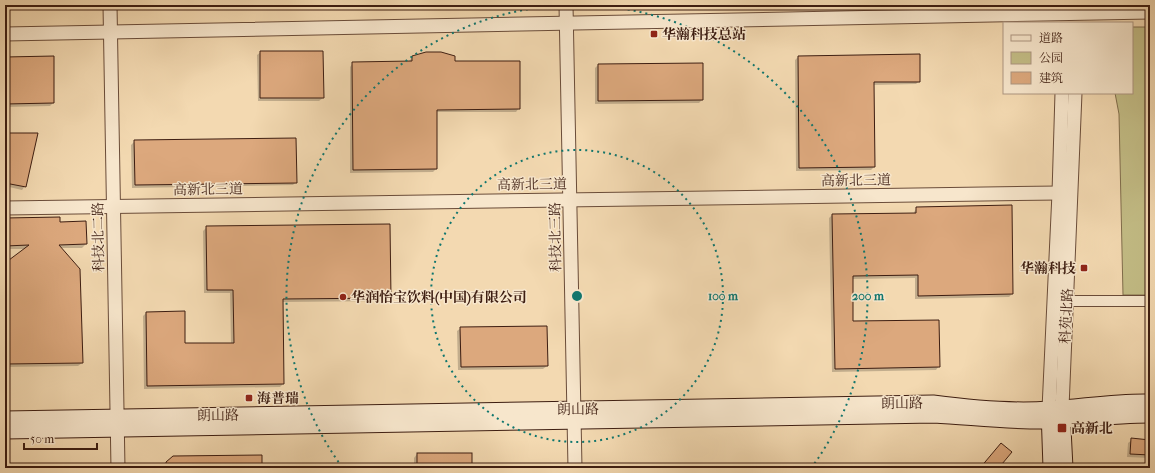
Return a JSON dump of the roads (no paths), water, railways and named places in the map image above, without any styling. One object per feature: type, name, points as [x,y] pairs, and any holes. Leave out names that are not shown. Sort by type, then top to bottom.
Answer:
[{"type":"main road","name":"朗山路","points":[[1056,414],[1133,402],[1150,402]]},
{"type":"main road","name":"朗山路","points":[[5,430],[117,423],[574,415],[933,403],[1056,414],[1150,415]]},
{"type":"main road","name":"科苑北路","points":[[1051,468],[1056,414]]},
{"type":"main road","name":"科苑北路","points":[[1056,414],[1065,468]]},
{"type":"main road","name":"朗山路","points":[[5,419],[117,423]]},
{"type":"street","name":"科技北二路","points":[[110,5],[118,468]]},
{"type":"street","name":"科技北三路","points":[[566,5],[575,468]]},
{"type":"street","points":[[5,34],[1150,12]]},
{"type":"street","name":"科苑北路","points":[[1056,414],[1062,94]]},
{"type":"street","name":"科苑北路","points":[[1056,414],[1067,301],[1075,94]]},
{"type":"street","name":"高新北三道","points":[[5,208],[1059,193]]},
{"type":"street","points":[[1067,301],[1150,301]]},
{"type":"place","name":"华瀚科技总站","points":[[654,34]]},
{"type":"place","name":"华瀚科技","points":[[1084,268]]},
{"type":"place","name":"华润怡宝饮料(中国)有限公司","points":[[343,297]]},
{"type":"place","name":"海普瑞","points":[[249,398]]},
{"type":"place","name":"高新北","points":[[1062,428]]}]
